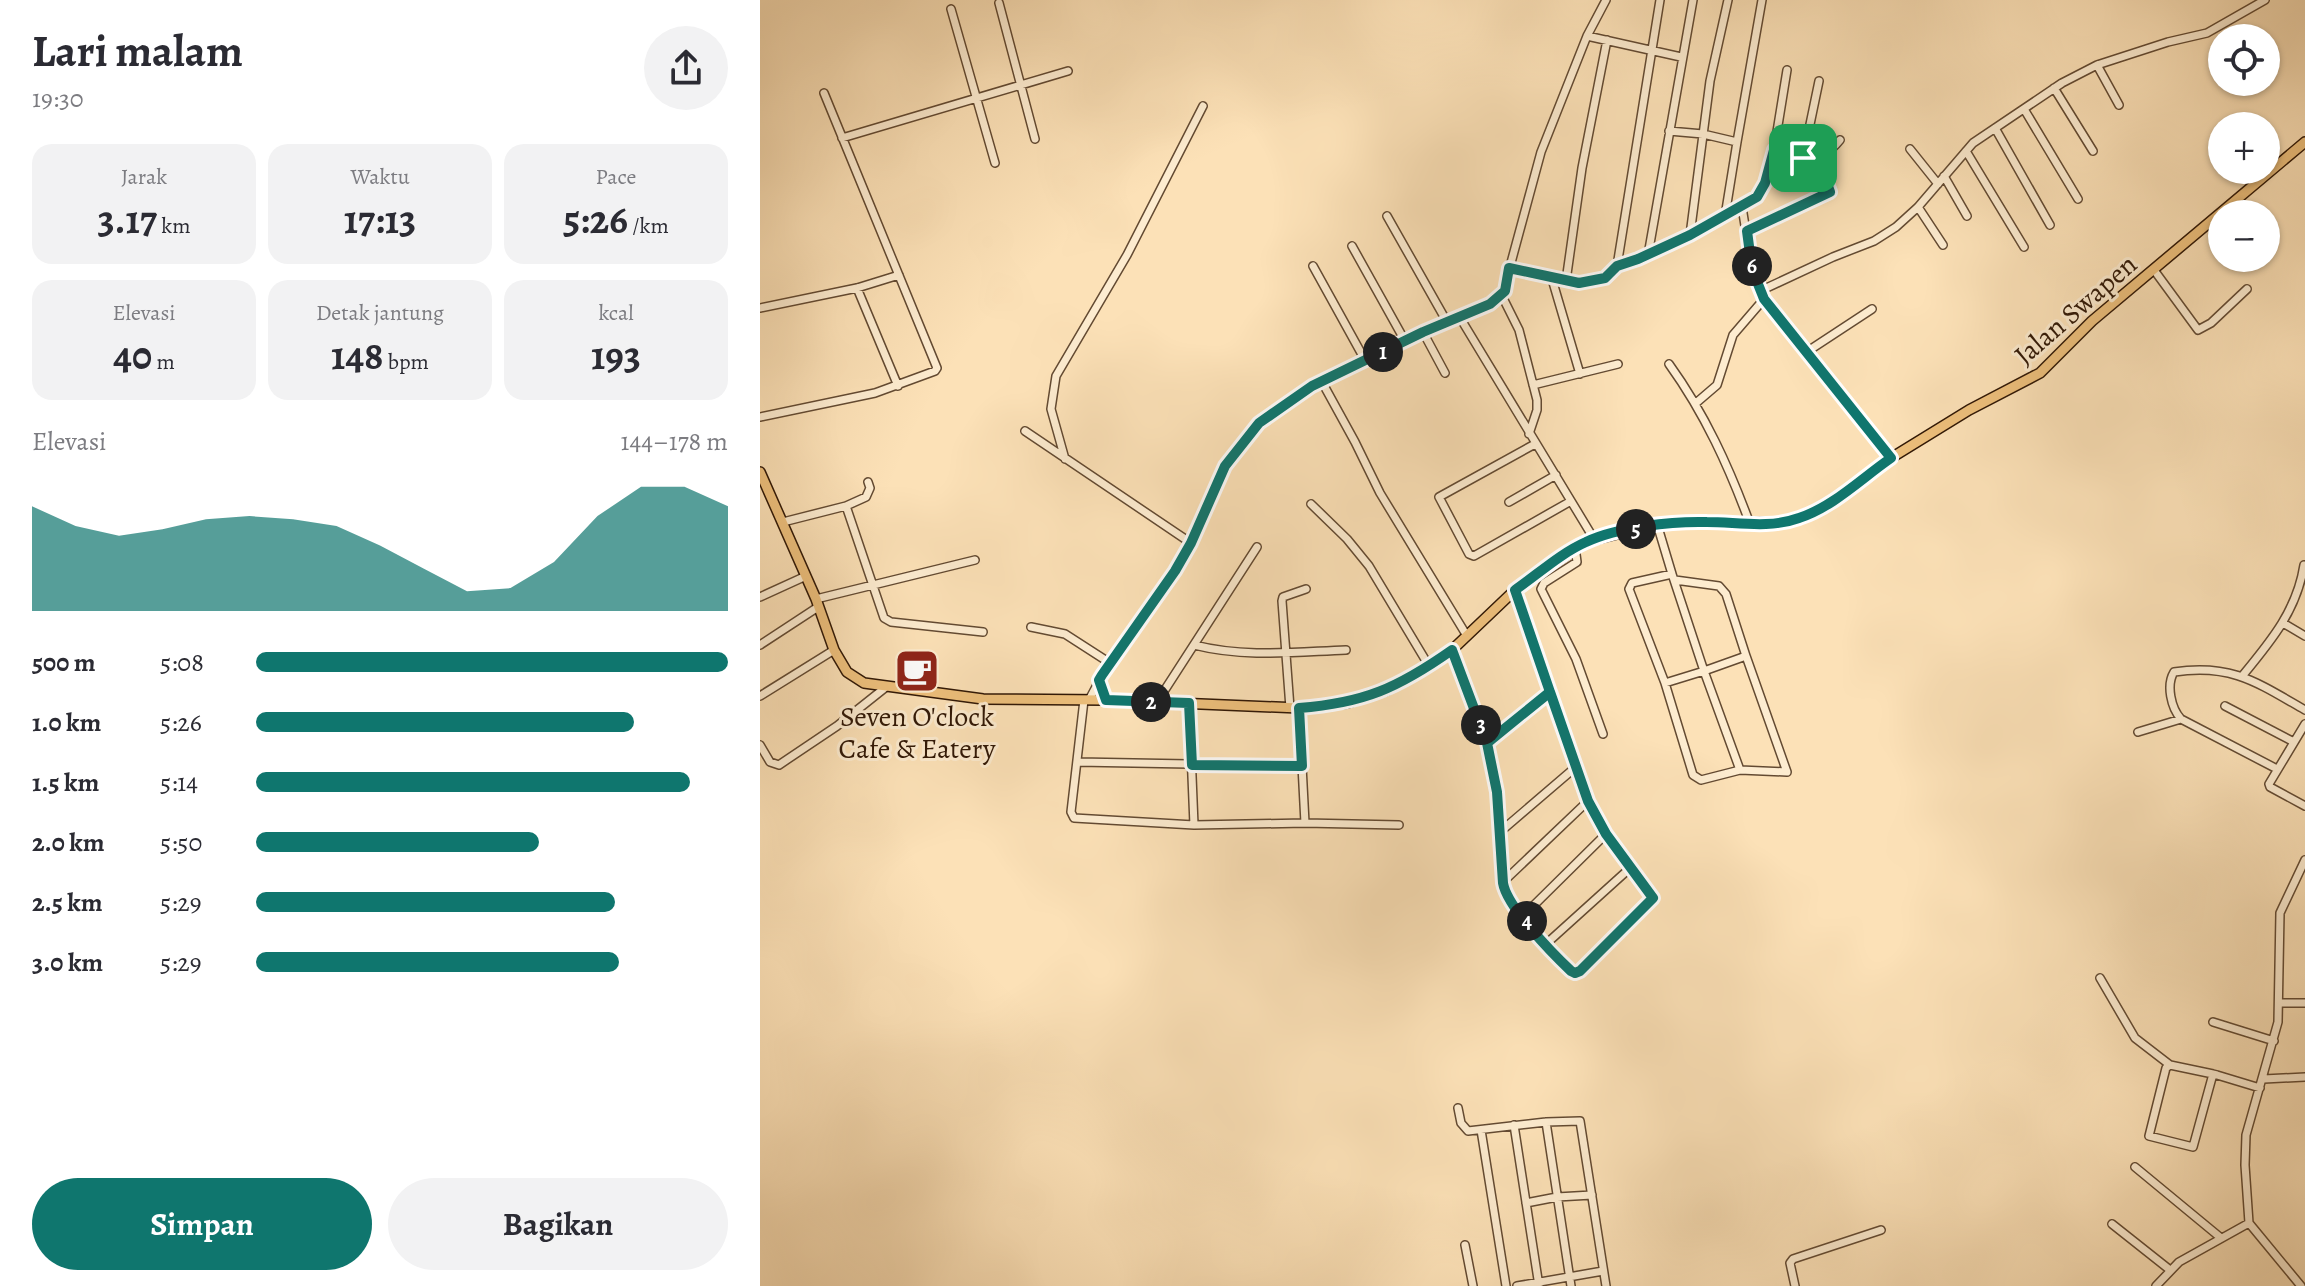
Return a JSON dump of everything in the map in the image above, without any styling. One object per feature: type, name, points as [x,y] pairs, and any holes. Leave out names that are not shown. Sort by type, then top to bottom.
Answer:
[{"type":"main road","name":"Jalan Swapen","points":[[760,472],[806,576],[834,650],[847,672],[864,683],[983,699],[1106,700],[1295,708],[1347,703],[1374,696],[1429,666],[1452,650],[1515,590],[1575,547],[1594,539],[1657,524],[1780,523],[1810,514],[1826,505],[1891,458],[1969,410],[2040,373],[2092,321],[2305,142]]},
{"type":"street","points":[[1529,434],[1538,404],[1519,330],[1502,296],[1541,152],[1587,36],[1606,0]]},
{"type":"street","points":[[1509,268],[1552,279],[1585,283],[1610,275],[1617,266],[1660,0]]},
{"type":"street","points":[[1648,255],[1693,0]]},
{"type":"street","points":[[1690,235],[1710,81],[1728,0]]},
{"type":"street","points":[[1725,216],[1763,0]]},
{"type":"street","points":[[1696,403],[1719,382],[1733,335],[1762,295],[1833,257],[1874,241],[1896,227],[1918,207],[1966,151],[1995,128],[2054,88],[2097,65],[2207,33],[2265,0]]},
{"type":"street","points":[[999,3],[1035,139]]},
{"type":"street","points":[[951,9],[995,163]]},
{"type":"street","points":[[1587,36],[1681,57]]},
{"type":"street","points":[[1566,281],[1587,137],[1607,40]]},
{"type":"street","points":[[2097,65],[2119,105]]},
{"type":"street","points":[[1617,266],[1690,235],[1742,207],[1762,190],[1774,150],[1787,70]]},
{"type":"street","points":[[842,138],[1068,71]]},
{"type":"street","points":[[1803,158],[1819,81]]},
{"type":"street","points":[[2054,88],[2093,151]]},
{"type":"street","points":[[760,417],[875,393],[937,368],[824,93]]},
{"type":"street","points":[[1065,459],[1051,409],[1056,376],[1127,255],[1203,106]]},
{"type":"street","points":[[2024,109],[2078,199]]},
{"type":"street","points":[[1995,128],[2050,225]]},
{"type":"street","points":[[1669,131],[1703,134],[1737,142]]},
{"type":"street","points":[[1774,150],[1803,158],[1818,158],[1831,152],[1840,140]]},
{"type":"street","points":[[1910,149],[1938,184]]},
{"type":"street","points":[[1966,151],[2024,247]]},
{"type":"street","points":[[1747,231],[1827,195],[1830,188],[1818,158]]},
{"type":"street","points":[[1944,176],[1967,216]]},
{"type":"street","points":[[1742,207],[1752,269],[1762,295],[1891,458]]},
{"type":"street","points":[[1918,207],[1943,245]]},
{"type":"street","points":[[1387,216],[1447,322]]},
{"type":"street","points":[[1352,246],[1405,341]]},
{"type":"street","points":[[1313,266],[1365,360]]},
{"type":"street","points":[[2154,270],[2198,330],[2211,323],[2247,289]]},
{"type":"street","points":[[760,308],[857,288],[899,275]]},
{"type":"street","points":[[1552,279],[1580,374]]},
{"type":"street","points":[[857,288],[898,386]]},
{"type":"street","points":[[1399,825],[1194,825],[1074,818],[1071,812],[1086,700],[1191,543],[1218,479],[1241,443],[1271,413],[1365,360],[1502,296]]},
{"type":"street","points":[[1805,353],[1872,309]]},
{"type":"street","points":[[1459,316],[1594,539]]},
{"type":"street","points":[[1423,332],[1445,373]]},
{"type":"street","points":[[1533,385],[1618,364]]},
{"type":"street","points":[[1669,364],[1696,403],[1724,455],[1750,524]]},
{"type":"street","points":[[1322,382],[1380,493],[1467,636]]},
{"type":"street","points":[[1025,431],[1191,543]]},
{"type":"street","points":[[1535,444],[1439,497],[1469,554],[1474,556],[1571,501]]},
{"type":"street","points":[[1509,502],[1556,475]]},
{"type":"street","points":[[783,522],[846,506],[868,495],[868,482]]},
{"type":"street","points":[[1311,504],[1369,566],[1429,666]]},
{"type":"street","points":[[846,506],[884,618],[891,622],[983,632]]},
{"type":"street","points":[[1657,524],[1704,671],[1740,770]]},
{"type":"street","points":[[1157,702],[1257,547]]},
{"type":"street","points":[[1575,547],[1577,562],[1544,583],[1541,589],[1576,659],[1603,734]]},
{"type":"street","points":[[760,645],[817,603],[975,560]]},
{"type":"street","points":[[2243,675],[2283,623],[2300,589],[2304,565]]},
{"type":"street","points":[[760,597],[806,576]]},
{"type":"street","points":[[1673,577],[1722,588],[1746,656],[1787,772],[1740,770],[1706,780],[1695,779],[1665,683],[1629,587],[1632,583],[1673,577]]},
{"type":"street","points":[[1305,823],[1302,766],[1286,653],[1282,599],[1306,589]]},
{"type":"street","points":[[1452,650],[1487,743],[1495,779],[1503,883],[1509,901],[1575,973],[1653,901],[1652,894],[1629,869],[1588,801],[1515,590]]},
{"type":"street","points":[[2283,623],[2305,636]]},
{"type":"street","points":[[1031,627],[1065,634],[1110,663]]},
{"type":"street","points":[[1194,645],[1226,653],[1346,650]]},
{"type":"street","points":[[760,696],[834,650]]},
{"type":"street","points":[[1665,683],[1746,656]]},
{"type":"street","points":[[2277,769],[2181,719],[2175,712],[2170,680],[2174,672],[2203,669],[2243,675],[2305,710]]},
{"type":"street","points":[[1099,680],[1106,700]]},
{"type":"street","points":[[760,745],[770,762],[779,765],[837,726],[886,687]]},
{"type":"street","points":[[1487,743],[1550,692]]},
{"type":"street","points":[[1189,703],[1194,825]]},
{"type":"street","points":[[2225,706],[2294,742]]},
{"type":"street","points":[[2138,732],[2181,719]]},
{"type":"street","points":[[2305,724],[2269,782],[2270,787],[2305,806]]},
{"type":"street","points":[[1078,762],[1302,766]]},
{"type":"street","points":[[1500,832],[1577,766]]},
{"type":"street","points":[[1503,883],[1588,801]]},
{"type":"street","points":[[1523,916],[1606,834]]},
{"type":"street","points":[[2301,1286],[2249,1223],[2245,1165],[2246,1135],[2274,1041],[2279,1003],[2280,913],[2305,860]]},
{"type":"street","points":[[1546,944],[1629,869]]},
{"type":"street","points":[[2100,978],[2135,1038],[2170,1065],[2262,1084],[2305,1077]]},
{"type":"street","points":[[2279,1003],[2305,1003]]},
{"type":"street","points":[[2213,1022],[2274,1041]]},
{"type":"street","points":[[2170,1065],[2166,1068],[2149,1136],[2192,1147],[2213,1074]]},
{"type":"street","points":[[1458,1108],[1461,1123],[1468,1131],[1580,1121],[1606,1286]]},
{"type":"street","points":[[1546,1122],[1571,1286]]},
{"type":"street","points":[[1514,1125],[1538,1284]]},
{"type":"street","points":[[1481,1130],[1506,1286]]},
{"type":"street","points":[[2135,1167],[2221,1238]]},
{"type":"street","points":[[1526,1203],[1592,1195]]},
{"type":"street","points":[[2156,1286],[2170,1270],[2189,1256],[2249,1223]]},
{"type":"street","points":[[2112,1224],[2170,1270]]},
{"type":"street","points":[[1795,1286],[1790,1263],[1793,1259],[1881,1230]]},
{"type":"street","points":[[1465,1245],[1473,1286]]},
{"type":"street","points":[[1517,1286],[1603,1271]]},
{"type":"place","name":"Seven O'clock Cafe & Eatery","points":[[917,671]]},
{"type":"route","points":[[1803,158],[1774,150],[1765,183],[1757,197],[1690,235],[1617,266],[1605,278],[1579,283],[1509,268],[1505,291],[1490,304],[1423,332],[1312,386],[1271,413],[1241,443],[1225,466],[1191,543],[1175,571],[1099,680],[1106,700],[1189,703],[1192,765],[1302,766],[1299,708],[1347,703],[1374,696],[1452,650],[1487,743],[1550,692],[1588,801],[1629,869],[1646,885],[1653,898],[1580,971],[1571,971],[1513,907],[1503,883],[1497,792],[1487,743],[1550,692],[1515,590],[1575,547],[1594,539],[1657,524],[1766,524],[1797,519],[1826,505],[1891,458],[1785,328],[1764,299],[1752,269],[1747,231],[1830,192],[1818,158],[1803,158]]}]
